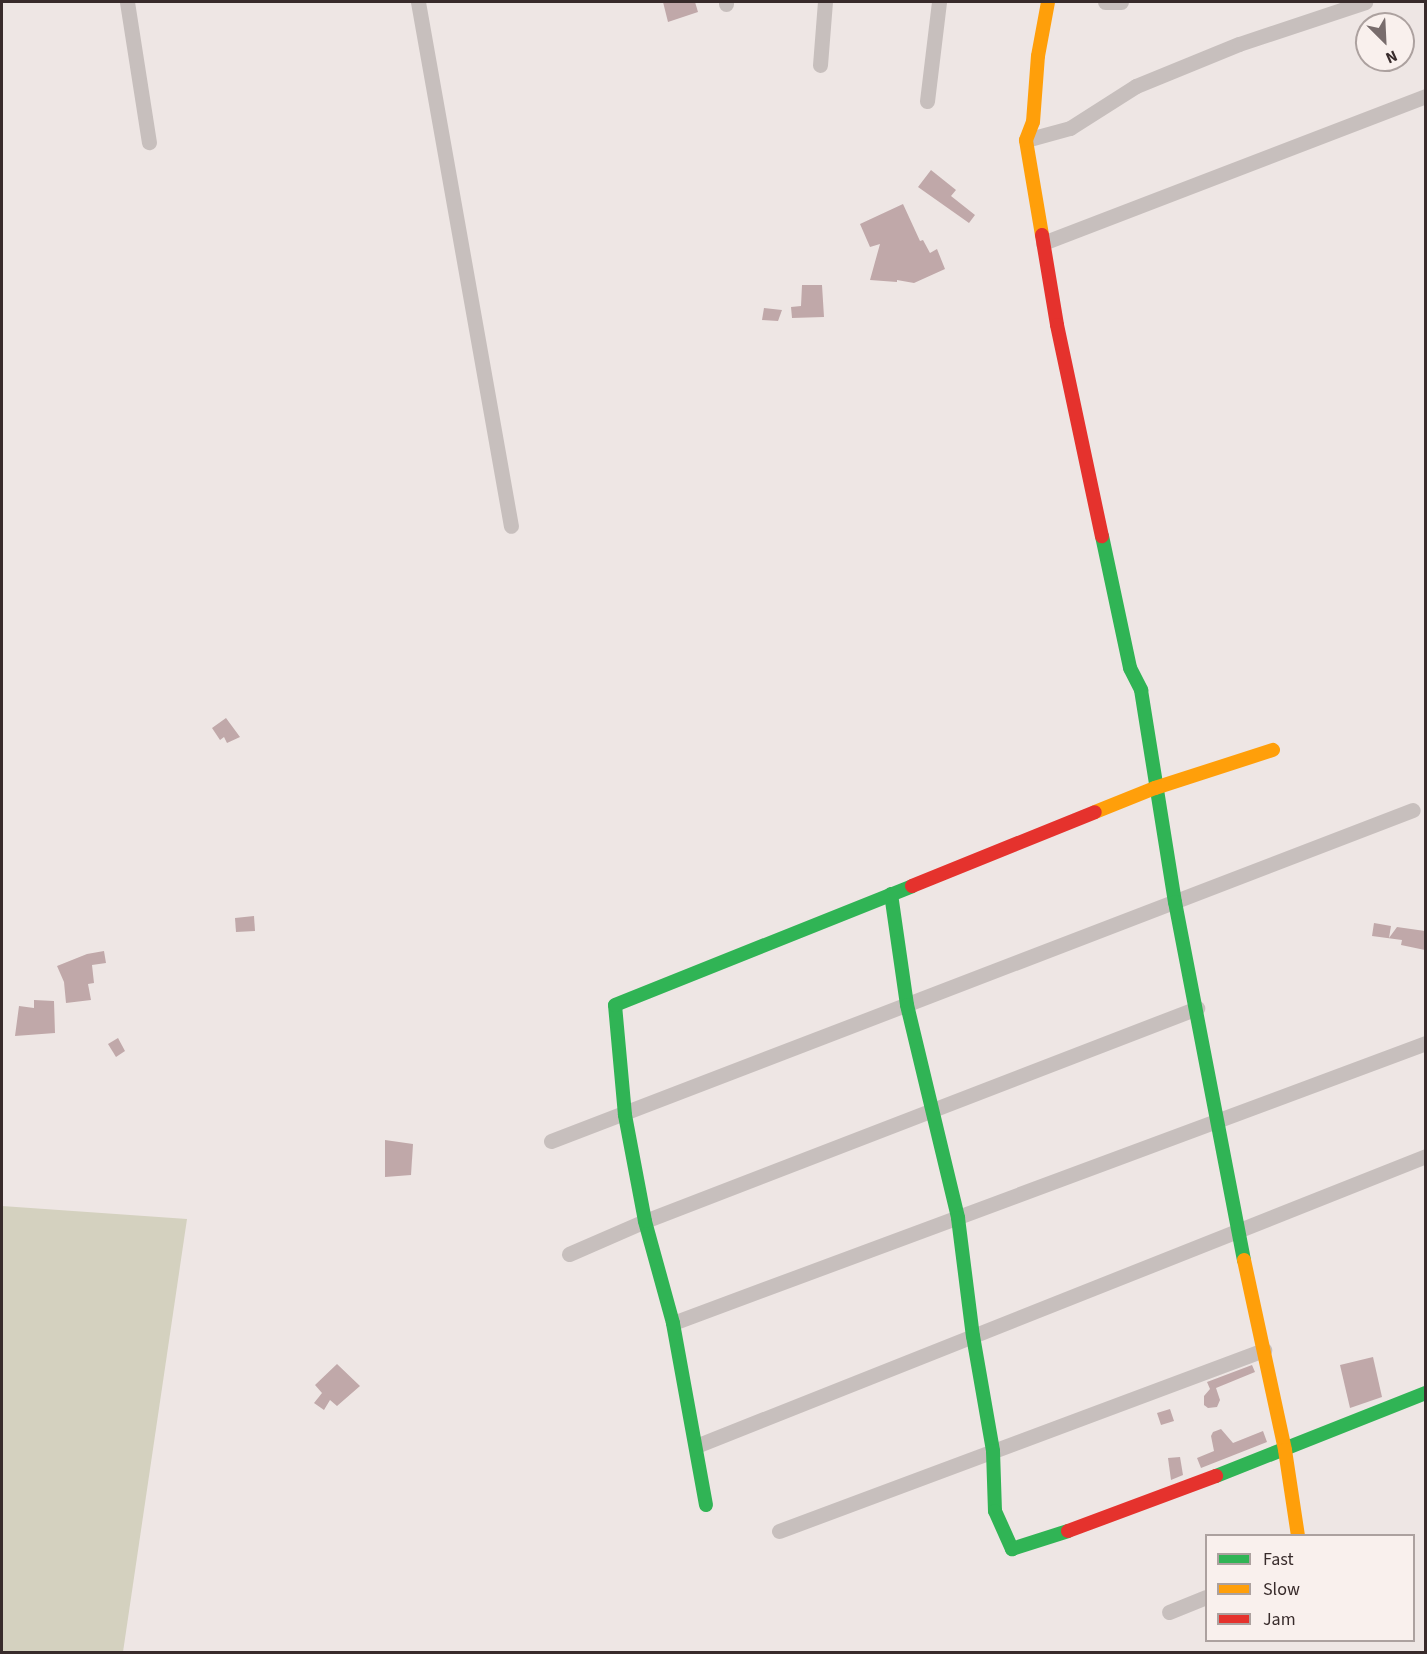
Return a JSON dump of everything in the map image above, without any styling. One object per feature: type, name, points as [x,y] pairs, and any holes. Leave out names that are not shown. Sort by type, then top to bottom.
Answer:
[{"type":"street","points":[[126,2],[149,142]]},
{"type":"street","points":[[418,2],[511,526]]},
{"type":"street","points":[[820,65],[825,2]]},
{"type":"street","points":[[927,101],[939,2]]},
{"type":"street","points":[[1048,2],[1038,56],[1033,122],[1026,140],[1057,326],[1130,668],[1140,690],[1175,902],[1238,1230],[1285,1450],[1298,1534]]},
{"type":"street","points":[[1105,2],[1121,2]]},
{"type":"street","points":[[1026,140],[1071,128],[1136,86],[1208,57],[1365,2]]},
{"type":"street","points":[[1043,243],[1425,96]]},
{"type":"street","points":[[706,1505],[673,1323],[645,1221],[624,1114],[615,1005],[1155,788],[1273,750]]},
{"type":"street","points":[[551,1141],[1413,810]]},
{"type":"street","points":[[891,894],[907,1005],[958,1218],[973,1336],[993,1451],[995,1511],[1012,1549],[1108,1518],[1425,1394]]},
{"type":"street","points":[[569,1254],[645,1221],[1197,1008]]},
{"type":"street","points":[[673,1323],[1218,1122],[1425,1043]]},
{"type":"street","points":[[696,1446],[1425,1156]]},
{"type":"street","points":[[779,1531],[1264,1350]]},
{"type":"street","points":[[1169,1612],[1205,1597]]},
{"type":"shaded area","points":[[2,1206],[187,1219],[123,1652],[2,1652]]},
{"type":"building","points":[[663,2],[695,2],[698,12],[668,22]]},
{"type":"building","points":[[931,170],[956,190],[951,196],[975,215],[969,223],[918,187]]},
{"type":"building","points":[[903,204],[920,241],[923,240],[930,253],[937,249],[945,269],[914,283],[897,280],[897,282],[870,280],[880,244],[870,247],[860,224]]},
{"type":"building","points":[[802,285],[822,285],[824,317],[792,318],[791,307],[801,306]]},
{"type":"building","points":[[764,308],[782,310],[778,321],[762,320]]},
{"type":"building","points":[[226,718],[240,737],[227,743],[224,737],[220,740],[212,728]]},
{"type":"building","points":[[254,916],[255,931],[236,932],[235,918]]},
{"type":"building","points":[[1374,923],[1391,926],[1389,938],[1397,927],[1425,931],[1425,950],[1401,945],[1402,940],[1372,936]]},
{"type":"building","points":[[104,951],[106,963],[92,965],[94,983],[88,984],[91,1000],[66,1003],[64,982],[57,966],[87,954]]},
{"type":"building","points":[[34,1000],[54,1001],[55,1033],[15,1036],[19,1006],[34,1008]]},
{"type":"building","points":[[118,1038],[125,1051],[116,1057],[108,1044]]},
{"type":"building","points":[[385,1140],[413,1144],[411,1175],[385,1177]]},
{"type":"building","points":[[1373,1357],[1382,1397],[1350,1408],[1340,1365]]},
{"type":"building","points":[[337,1364],[360,1386],[337,1406],[330,1400],[324,1410],[314,1403],[322,1393],[315,1385]]},
{"type":"building","points":[[1252,1365],[1255,1372],[1216,1388],[1220,1400],[1217,1407],[1208,1408],[1204,1405],[1204,1396],[1210,1389],[1207,1382]]},
{"type":"building","points":[[1170,1409],[1174,1421],[1161,1425],[1157,1413]]},
{"type":"building","points":[[1221,1429],[1233,1443],[1263,1431],[1267,1442],[1201,1468],[1197,1458],[1214,1451],[1211,1436],[1213,1432]]},
{"type":"building","points":[[1180,1457],[1183,1475],[1171,1480],[1168,1458]]},
{"type":"traffic: fast","points":[[1102,536],[1130,668],[1141,690],[1175,902],[1244,1260]]},
{"type":"traffic: fast","points":[[706,1505],[673,1323],[645,1221],[625,1115],[615,1005],[912,886]]},
{"type":"traffic: fast","points":[[891,894],[907,1005],[958,1218],[973,1336],[993,1451],[995,1511],[1012,1549],[1068,1531]]},
{"type":"traffic: fast","points":[[1216,1476],[1426,1393]]},
{"type":"traffic: slow","points":[[1042,235],[1026,140],[1033,122],[1038,56],[1048,2]]},
{"type":"traffic: slow","points":[[1095,812],[1155,788],[1273,750]]},
{"type":"traffic: slow","points":[[1244,1260],[1285,1450],[1298,1534]]},
{"type":"traffic: jam","points":[[1042,235],[1057,325],[1102,536]]},
{"type":"traffic: jam","points":[[912,886],[1095,812]]},
{"type":"traffic: jam","points":[[1068,1531],[1216,1476]]}]
